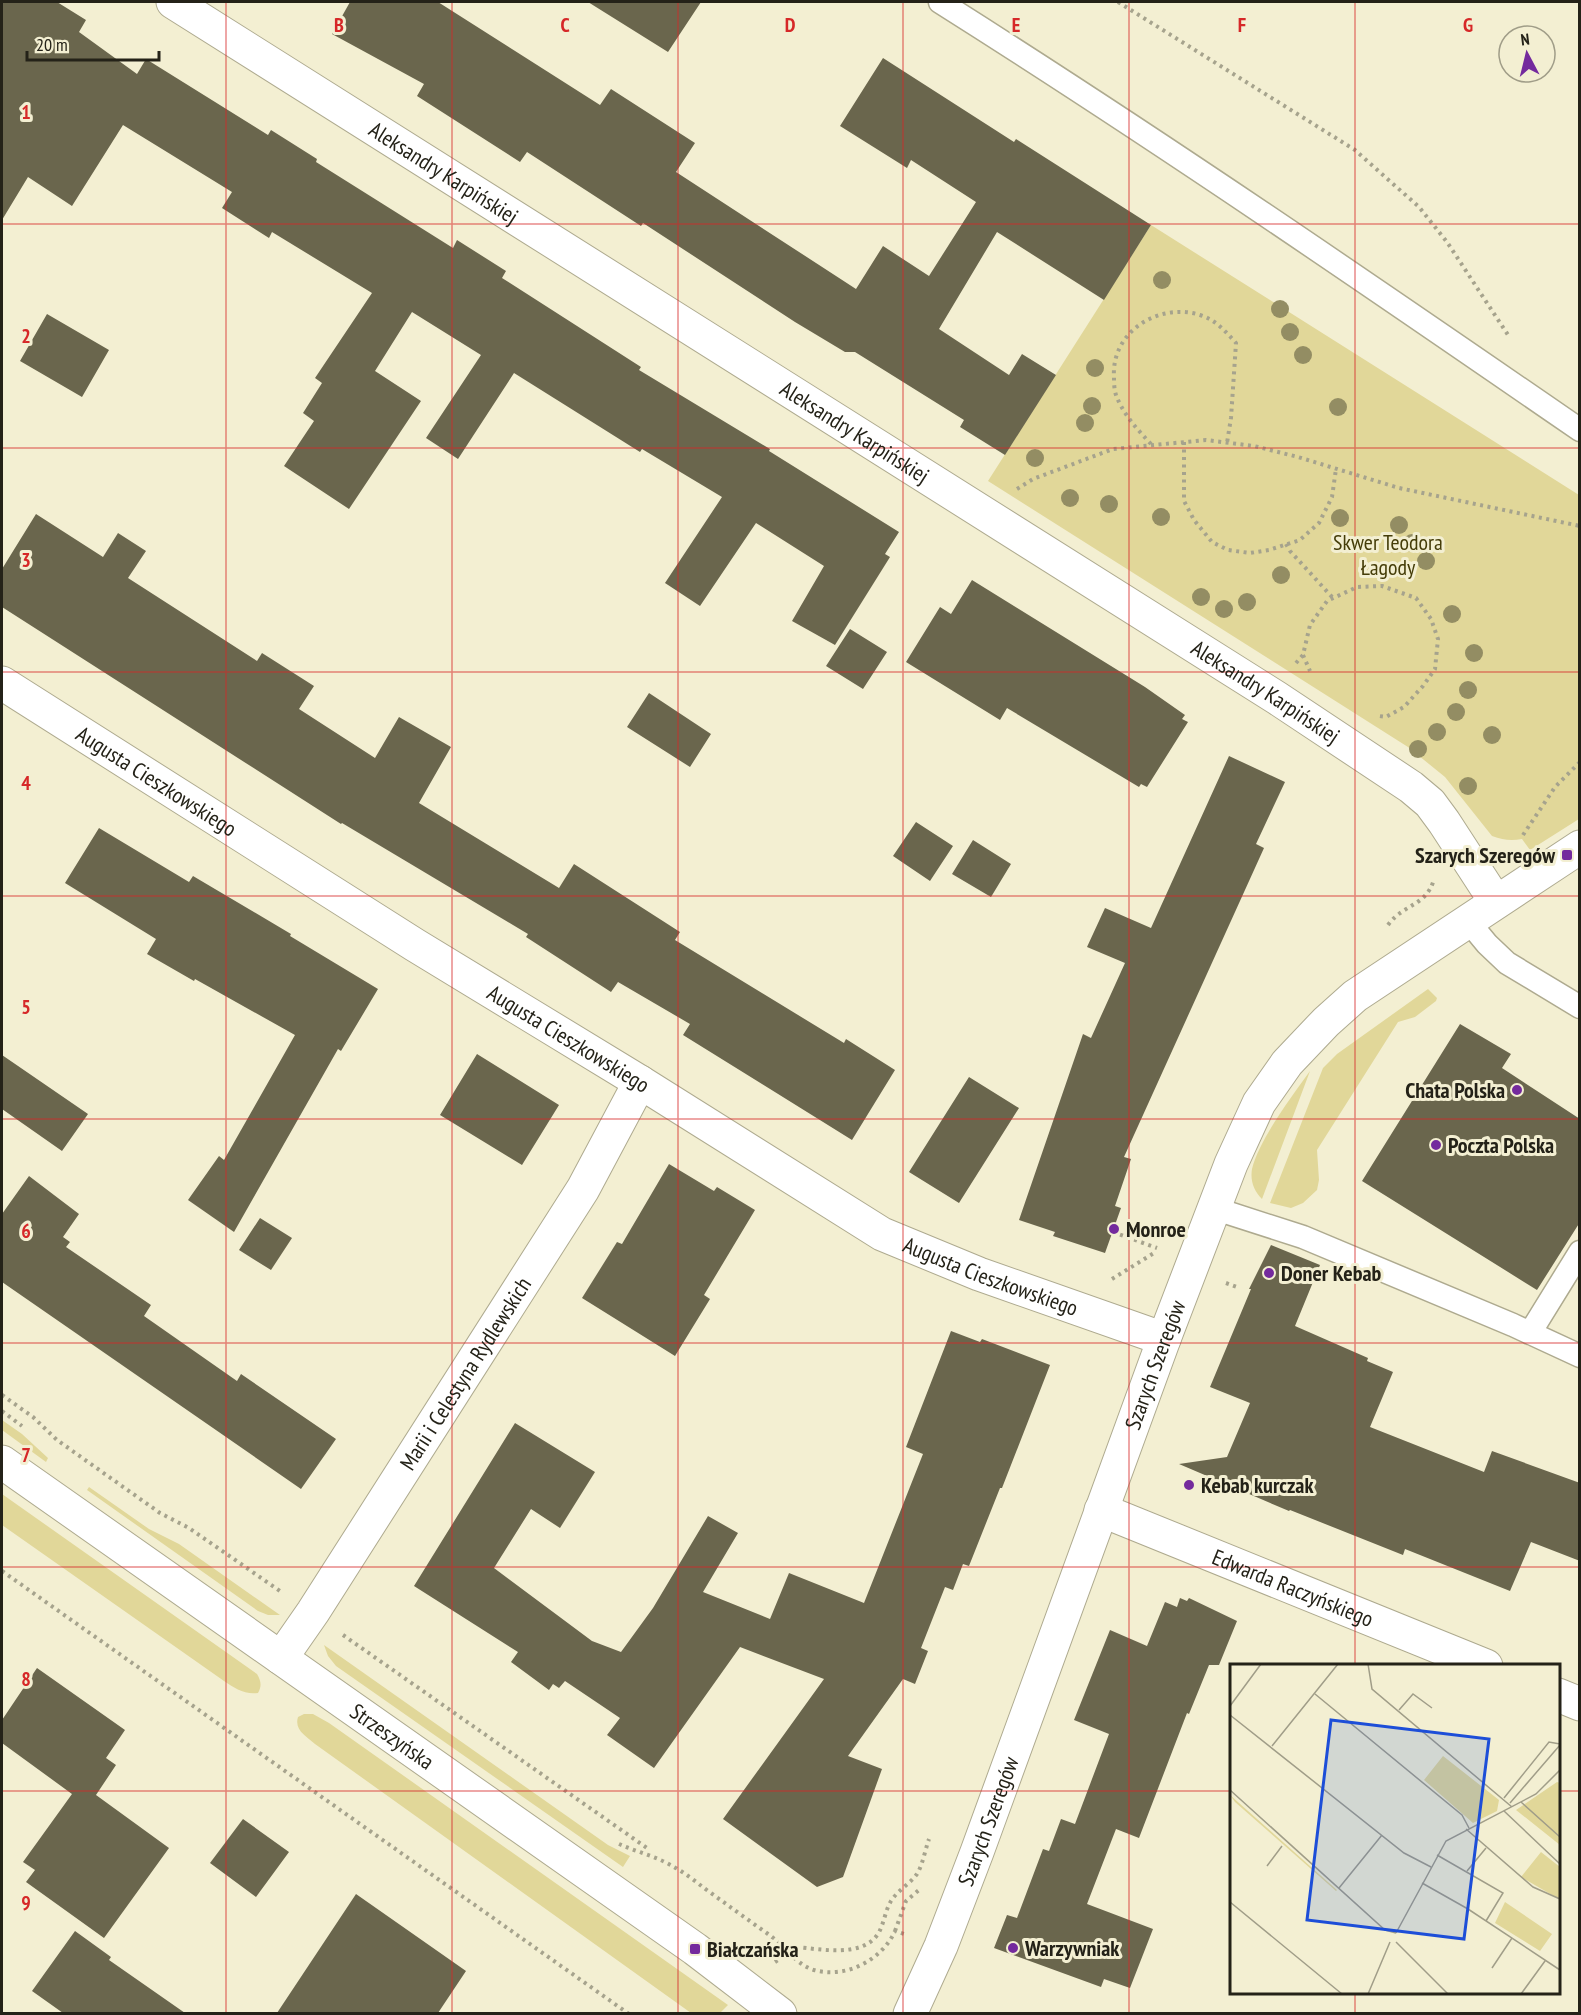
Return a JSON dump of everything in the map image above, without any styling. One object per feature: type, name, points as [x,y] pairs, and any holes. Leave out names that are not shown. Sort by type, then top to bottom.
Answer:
[{"type":"street","name":"Aleksandry Karpińskiej","points":[[173,2],[1277,698],[1412,787],[1437,812],[1496,903]]},
{"type":"street","name":"Augusta Cieszkowskiego","points":[[2,683],[415,945],[882,1233],[979,1274],[1164,1339]]},
{"type":"street","name":"Szarych Szeregów","points":[[910,2013],[941,1946],[969,1873],[1213,1208],[1259,1103],[1287,1063],[1326,1022],[1355,996],[1580,848]]},
{"type":"street","name":"Marii i Celestyna Rydlewskich","points":[[281,1658],[313,1612],[583,1189],[640,1082]]},
{"type":"street","name":"Strzeszyńska","points":[[2,1462],[695,1948],[780,2013]]},
{"type":"street","name":"Edwarda Raczyńskiego","points":[[1101,1510],[1484,1664]]},
{"type":"street","points":[[1560,1696],[1580,1704]]},
{"type":"lane","points":[[940,2],[1041,66],[1580,430]]},
{"type":"lane","points":[[1468,921],[1507,963],[1580,1007]]},
{"type":"lane","points":[[1213,1208],[1303,1237],[1580,1356]]},
{"type":"lane","points":[[1530,1333],[1580,1252]]},
{"type":"path","points":[[1118,2],[1355,150],[1419,207],[1447,242],[1521,353],[1506,379]]},
{"type":"path","points":[[1151,444],[1129,420],[1115,393],[1113,368],[1119,348],[1134,327],[1154,316],[1178,312],[1200,315],[1219,324],[1236,343],[1227,443]]},
{"type":"path","points":[[988,516],[1004,498],[1033,479],[1113,449],[1206,440],[1265,449],[1399,488],[1580,526]]},
{"type":"path","points":[[1184,442],[1184,501],[1194,520],[1212,542],[1228,550],[1250,553],[1269,550],[1300,540],[1319,523],[1332,497],[1335,470]]},
{"type":"path","points":[[1287,544],[1290,551],[1333,598]]},
{"type":"path","points":[[1315,680],[1303,655],[1310,625],[1327,600],[1357,586],[1382,586],[1416,598],[1431,619],[1438,639],[1435,669],[1424,686],[1404,707],[1386,717],[1374,715]]},
{"type":"path","points":[[1387,927],[1393,918],[1423,899],[1431,890],[1434,867],[1462,853]]},
{"type":"path","points":[[1084,1311],[1091,1291],[1160,1250],[1113,1232]]},
{"type":"path","points":[[2,1395],[33,1417],[57,1440],[160,1513],[189,1528],[288,1597]]},
{"type":"path","points":[[2,1571],[629,2013]]},
{"type":"path","points":[[339,1632],[552,1784],[647,1848]]},
{"type":"path","points":[[796,1947],[850,1950],[862,1948],[873,1941],[879,1933],[887,1909],[897,1892],[916,1874],[929,1839]]},
{"type":"path","points":[[611,1840],[674,1867],[780,1942],[799,1964],[817,1970],[834,1971],[861,1965],[872,1960],[882,1951],[895,1931],[910,1936]]},
{"type":"path","points":[[887,1909],[895,1911]]},
{"type":"green space","name":"Skwer Teodora Łagody","points":[[1151,225],[1579,495],[1579,819],[1530,850],[1522,839],[1507,840],[1492,836],[1445,777],[1408,747],[988,481]]},
{"type":"green space","points":[[1428,989],[1437,998],[1436,1001],[1415,1017],[1398,1022],[1317,1150],[1319,1180],[1317,1190],[1303,1203],[1291,1208],[1270,1203],[1323,1068],[1337,1054]]},
{"type":"green space","points":[[1310,1071],[1262,1199],[1252,1182],[1252,1169],[1256,1157],[1277,1118]]},
{"type":"green space","points":[[2,1420],[22,1434],[48,1458],[46,1462],[2,1430]]},
{"type":"green space","points":[[89,1487],[149,1529],[179,1544],[280,1615],[268,1615],[258,1611],[87,1490]]},
{"type":"green space","points":[[2,1494],[257,1674],[260,1684],[258,1693],[244,1692],[228,1684],[2,1525]]},
{"type":"green space","points":[[324,1645],[608,1845],[630,1856],[623,1867],[336,1666],[328,1656]]},
{"type":"green space","points":[[313,1714],[329,1723],[728,2005],[720,2013],[691,2013],[315,1744],[298,1726],[298,1717]]},
{"type":"building","points":[[2,2],[57,2],[86,20],[79,32],[137,74],[146,59],[268,135],[271,130],[317,159],[316,162],[453,248],[457,240],[506,271],[502,278],[641,367],[639,370],[770,449],[769,451],[899,532],[885,554],[890,557],[835,645],[792,621],[824,566],[756,523],[700,606],[665,583],[722,497],[642,449],[640,452],[514,373],[458,459],[426,438],[481,355],[412,312],[375,371],[421,401],[349,509],[284,466],[314,421],[303,413],[322,383],[315,378],[372,293],[272,232],[269,238],[222,208],[232,192],[123,125],[72,206],[28,177],[2,220]]},
{"type":"building","points":[[350,2],[438,2],[600,105],[611,89],[695,143],[676,172],[856,289],[883,246],[929,276],[976,202],[911,160],[907,168],[840,126],[883,58],[1014,142],[1016,139],[1151,225],[1104,300],[997,232],[939,329],[1009,375],[1022,354],[1056,375],[1005,455],[960,427],[964,420],[855,352],[845,352],[795,322],[643,223],[641,226],[527,152],[520,162],[417,96],[424,84],[332,34]]},
{"type":"building","points":[[588,2],[701,2],[668,52]]},
{"type":"building","points":[[47,314],[109,350],[82,397],[20,361]]},
{"type":"building","points":[[36,514],[103,557],[118,533],[146,551],[128,578],[257,661],[262,653],[314,686],[299,709],[375,758],[399,717],[451,747],[419,803],[559,888],[574,864],[680,932],[675,940],[844,1043],[846,1039],[895,1070],[852,1140],[683,1035],[690,1024],[618,982],[611,992],[526,937],[528,934],[341,824],[2,607],[2,569]]},
{"type":"building","points":[[972,580],[1145,687],[1185,715],[1182,719],[1188,722],[1147,787],[1141,784],[1139,787],[1007,708],[1000,720],[906,662],[940,607],[951,614]]},
{"type":"building","points":[[850,629],[887,652],[863,689],[826,666]]},
{"type":"building","points":[[649,693],[711,734],[690,767],[627,727]]},
{"type":"building","points":[[1229,756],[1285,782],[1256,844],[1264,848],[1124,1157],[1131,1159],[1115,1206],[1121,1208],[1105,1253],[1053,1236],[1055,1232],[1019,1220],[1083,1034],[1091,1038],[1125,963],[1087,947],[1105,908],[1151,928]]},
{"type":"building","points":[[916,822],[953,846],[930,881],[893,856]]},
{"type":"building","points":[[99,828],[189,882],[193,876],[378,989],[341,1051],[338,1049],[234,1232],[188,1200],[219,1156],[224,1160],[295,1035],[147,954],[156,939],[65,883]]},
{"type":"building","points":[[973,840],[1011,864],[991,897],[952,874]]},
{"type":"building","points":[[1460,1024],[1511,1054],[1502,1068],[1580,1119],[1580,1222],[1537,1290],[1362,1181]]},
{"type":"building","points":[[477,1054],[559,1105],[522,1165],[440,1115]]},
{"type":"building","points":[[2,1055],[88,1114],[62,1151],[2,1109]]},
{"type":"building","points":[[969,1077],[1019,1108],[959,1203],[909,1172]]},
{"type":"building","points":[[669,1164],[714,1191],[717,1187],[755,1210],[704,1295],[710,1299],[675,1356],[582,1298],[617,1242],[622,1244]]},
{"type":"building","points":[[29,1176],[79,1214],[63,1237],[70,1242],[66,1247],[151,1305],[144,1316],[237,1381],[241,1374],[336,1439],[301,1489],[2,1282],[2,1214]]},
{"type":"building","points":[[260,1218],[292,1238],[271,1270],[239,1250]]},
{"type":"building","points":[[1271,1245],[1320,1265],[1295,1326],[1368,1358],[1367,1361],[1393,1372],[1370,1427],[1484,1472],[1492,1451],[1580,1483],[1580,1561],[1531,1542],[1510,1591],[1405,1549],[1403,1555],[1289,1511],[1179,1464],[1227,1457],[1250,1403],[1210,1387],[1251,1289],[1249,1289]]},
{"type":"building","points":[[951,1331],[980,1342],[982,1339],[1050,1365],[969,1566],[963,1564],[953,1590],[945,1587],[921,1648],[928,1651],[915,1684],[903,1679],[848,1756],[882,1769],[843,1877],[817,1887],[723,1819],[824,1679],[740,1647],[654,1768],[607,1735],[620,1718],[565,1681],[559,1688],[553,1684],[549,1690],[511,1662],[518,1652],[414,1586],[515,1423],[595,1472],[560,1528],[531,1509],[494,1568],[592,1641],[621,1652],[653,1608],[708,1516],[738,1533],[703,1592],[770,1619],[789,1573],[864,1603],[923,1454],[906,1447]]},
{"type":"building","points":[[1180,1598],[1187,1601],[1189,1598],[1237,1621],[1219,1665],[1209,1665],[1189,1714],[1187,1713],[1139,1838],[1116,1829],[1087,1904],[1153,1929],[1130,1988],[1104,1979],[1101,1987],[994,1948],[1007,1915],[1017,1918],[1043,1849],[1049,1851],[1061,1819],[1075,1824],[1109,1734],[1074,1720],[1110,1630],[1147,1646],[1165,1602],[1177,1607]]},
{"type":"building","points":[[37,1668],[125,1730],[106,1758],[116,1765],[96,1795],[169,1848],[104,1938],[26,1882],[35,1870],[23,1862],[72,1794],[2,1743],[2,1720]]},
{"type":"building","points":[[243,1819],[289,1852],[256,1897],[210,1863]]},
{"type":"building","points":[[356,1894],[466,1971],[438,2013],[277,2013]]},
{"type":"building","points":[[75,1931],[111,1957],[109,1960],[185,2013],[63,2013],[32,1991]]},
{"type":"place","name":"Szarych Szeregów","points":[[1567,855]]},
{"type":"place","name":"Chata Polska","points":[[1517,1090]]},
{"type":"place","name":"Poczta Polska","points":[[1436,1145]]},
{"type":"place","name":"Monroe","points":[[1114,1229]]},
{"type":"place","name":"Doner Kebab","points":[[1269,1273]]},
{"type":"place","name":"Kebab kurczak","points":[[1189,1485]]},
{"type":"place","name":"Warzywniak","points":[[1013,1948]]},
{"type":"place","name":"Białczańska","points":[[695,1949]]}]
